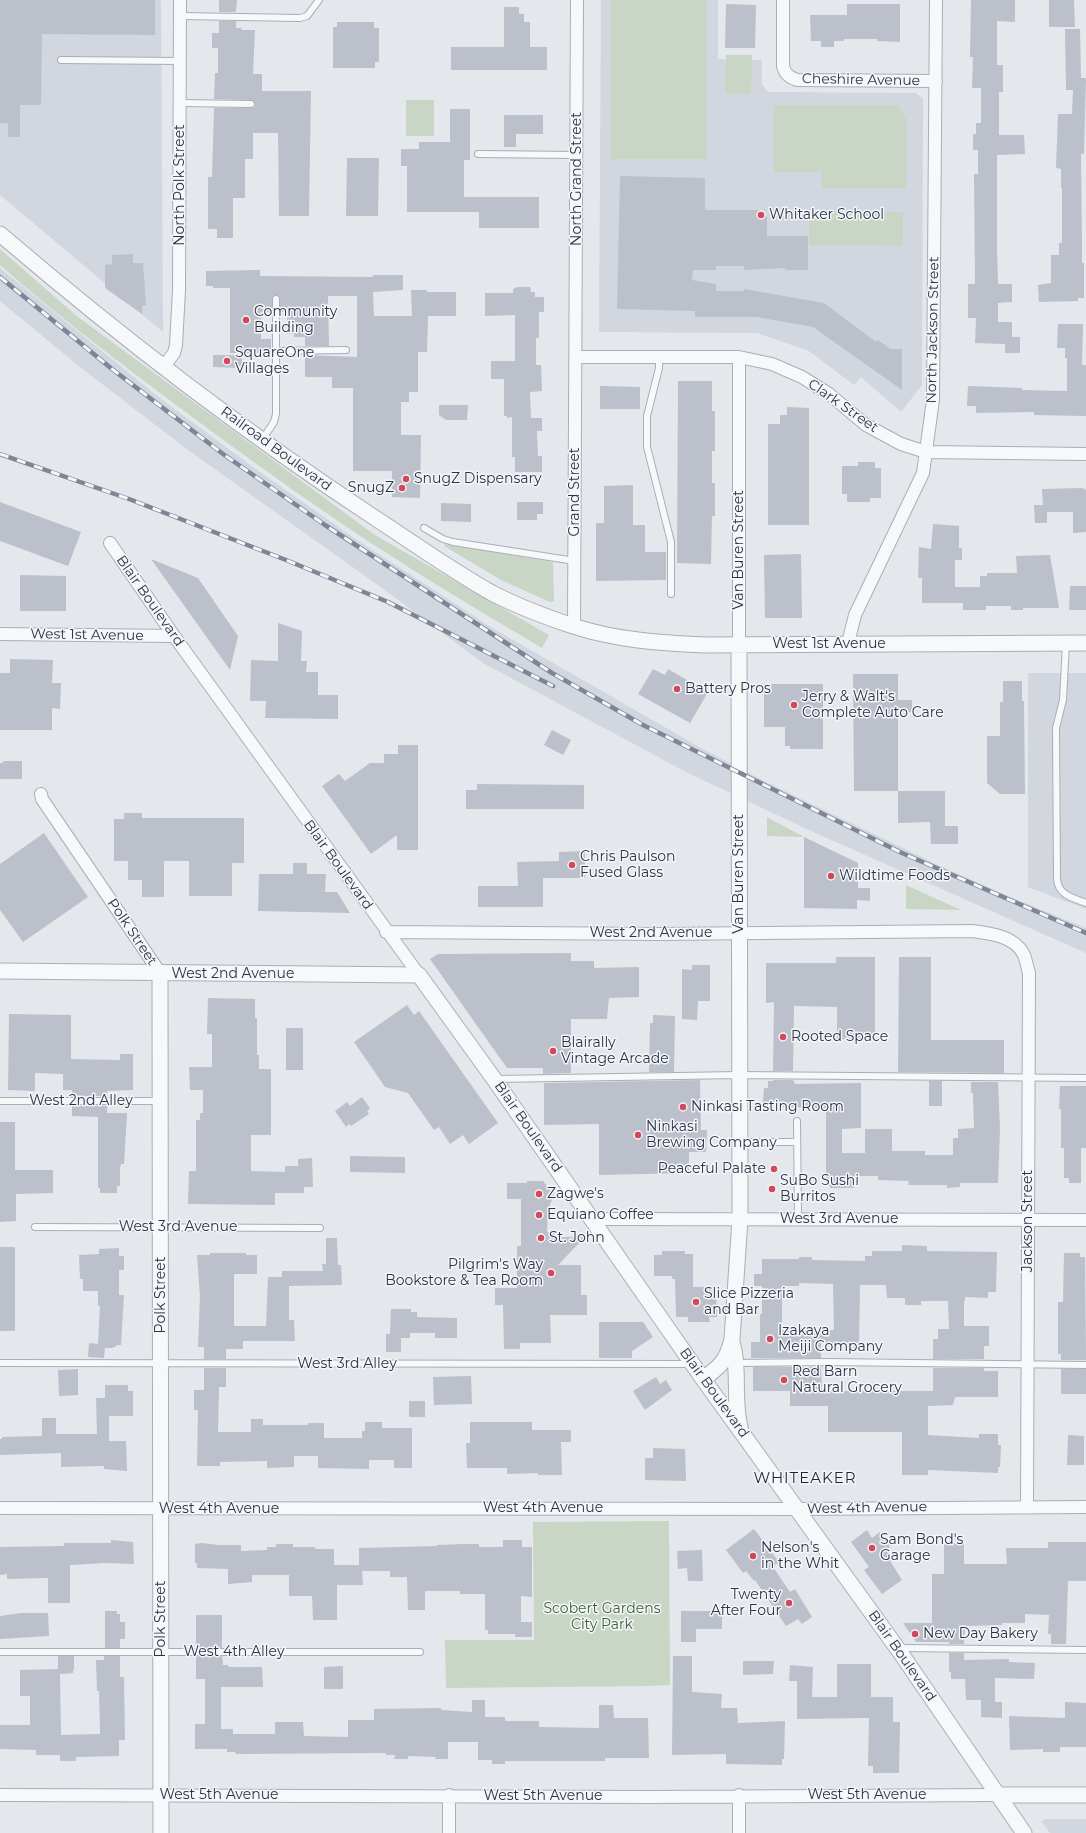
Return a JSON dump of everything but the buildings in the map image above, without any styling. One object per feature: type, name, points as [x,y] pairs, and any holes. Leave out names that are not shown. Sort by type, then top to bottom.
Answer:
[{"type":"street","name":"North Polk Street","points":[[164,366],[174,353],[177,336],[179,290],[180,0]]},
{"type":"street","name":"North Grand Street","points":[[576,357],[577,0]]},
{"type":"street","name":"Cheshire Avenue","points":[[783,0],[783,66],[787,75],[797,80],[936,81]]},
{"type":"street","name":"North Jackson Street","points":[[848,643],[855,615],[923,473],[926,452],[933,394],[936,0]]},
{"type":"street","name":"Railroad Boulevard","points":[[0,234],[37,266],[164,366],[262,440],[339,494],[487,590],[532,611],[574,626]]},
{"type":"street","name":"Clark Street","points":[[576,357],[739,357],[772,364],[802,377],[828,394],[866,425],[901,444],[926,452],[1086,454]]},
{"type":"street","name":"Grand Street","points":[[574,626],[576,357]]},
{"type":"street","name":"Van Buren Street","points":[[704,1379],[723,1364],[729,1352],[732,1339],[740,1219],[738,645],[739,357]]},
{"type":"street","name":"Blair Boulevard","points":[[110,543],[174,636],[386,932],[494,1079],[693,1364],[897,1648],[997,1796],[1024,1833]]},
{"type":"street","name":"West 1st Avenue","points":[[574,626],[624,638],[683,644],[1086,643]]},
{"type":"street","name":"West 1st Avenue","points":[[0,634],[174,636]]},
{"type":"street","name":"Polk Street","points":[[41,794],[42,799],[160,973],[161,1833]]},
{"type":"street","name":"West 2nd Avenue","points":[[386,932],[739,934],[972,931],[992,933],[1010,941]]},
{"type":"street","name":"Jackson Street","points":[[1010,941],[1023,954],[1029,973],[1027,1507]]},
{"type":"street","name":"West 2nd Avenue","points":[[0,971],[419,975]]},
{"type":"street","name":"West 3rd Avenue","points":[[593,1219],[1086,1220]]},
{"type":"street","points":[[732,1339],[736,1354],[735,1388],[741,1431]]},
{"type":"street","name":"West 4th Avenue","points":[[0,1508],[798,1509],[1086,1507]]},
{"type":"street","name":"West 5th Avenue","points":[[0,1796],[1086,1796]]},
{"type":"street","points":[[449,1796],[449,1833]]},
{"type":"street","points":[[739,1796],[739,1833]]},
{"type":"lane","points":[[180,16],[300,18],[307,16],[319,0]]},
{"type":"lane","points":[[61,60],[180,61]]},
{"type":"lane","points":[[180,103],[251,104]]},
{"type":"lane","points":[[478,154],[577,155]]},
{"type":"lane","points":[[262,440],[274,422],[276,414],[276,299]]},
{"type":"lane","points":[[276,351],[346,350]]},
{"type":"lane","points":[[659,357],[659,368],[647,416],[647,447],[670,542],[671,594]]},
{"type":"lane","points":[[424,528],[443,539],[453,542],[575,561]]},
{"type":"lane","points":[[1066,643],[1063,700],[1056,728],[1057,879],[1058,888],[1064,894],[1086,903]]},
{"type":"lane","points":[[494,1079],[740,1075],[1029,1079],[1086,1078]]},
{"type":"lane","name":"West 2nd Alley","points":[[0,1101],[161,1101]]},
{"type":"lane","points":[[798,1120],[798,1219]]},
{"type":"lane","points":[[740,1142],[797,1142]]},
{"type":"lane","name":"West 3rd Avenue","points":[[35,1227],[320,1228]]},
{"type":"lane","points":[[736,1363],[826,1362],[1086,1365]]},
{"type":"lane","name":"West 3rd Alley","points":[[0,1363],[693,1364]]},
{"type":"lane","points":[[897,1648],[1086,1650]]},
{"type":"lane","name":"West 4th Alley","points":[[0,1652],[420,1652]]},
{"type":"shaded area","points":[[0,0],[161,0],[163,332],[0,195]]},
{"type":"shaded area","name":"Whitaker School","points":[[601,0],[718,0],[718,59],[762,60],[762,84],[768,92],[915,93],[923,98],[922,385],[901,412],[861,377],[854,385],[809,351],[757,333],[599,332]]},
{"type":"shaded area","points":[[0,268],[161,399],[253,467],[354,538],[494,629],[701,748],[766,782],[940,866],[1086,928],[1086,953],[800,826],[686,772],[483,663],[378,585],[192,453],[80,367],[0,301]]},
{"type":"shaded area","points":[[1028,673],[1086,673],[1086,909],[1028,887]]},
{"type":"shaded area","points":[[1044,1819],[1086,1819],[1086,1833],[1050,1833],[1042,1822]]},
{"type":"green space","points":[[611,0],[706,0],[707,159],[611,159]]},
{"type":"green space","points":[[726,55],[752,55],[751,94],[725,94]]},
{"type":"green space","points":[[406,100],[434,100],[434,136],[406,136]]},
{"type":"green space","points":[[774,105],[897,105],[906,119],[906,188],[822,188],[822,172],[774,172]]},
{"type":"green space","points":[[809,211],[903,212],[903,246],[809,245]]},
{"type":"green space","points":[[0,249],[78,317],[375,535],[549,635],[542,648],[363,538],[213,433],[63,318],[0,265]]},
{"type":"green space","points":[[445,544],[553,562],[554,601],[550,602],[501,580],[444,546]]},
{"type":"green space","points":[[767,817],[804,837],[767,836]]},
{"type":"green space","points":[[906,885],[961,910],[906,909]]},
{"type":"green space","name":"Scobert Gardens City Park","points":[[669,1521],[670,1685],[446,1688],[445,1640],[534,1640],[533,1522]]},
{"type":"railway","points":[[0,277],[112,369],[223,454],[325,525],[552,673],[643,725],[902,853],[1086,933]]},
{"type":"railway","points":[[0,454],[129,499],[286,560],[388,602],[553,686]]},
{"type":"place","name":"Whitaker School","points":[[761,215]]},
{"type":"place","name":"Community Building","points":[[246,320]]},
{"type":"place","name":"SquareOne Villages","points":[[227,361]]},
{"type":"place","name":"SnugZ Dispensary","points":[[406,479]]},
{"type":"place","name":"SnugZ","points":[[402,488]]},
{"type":"place","name":"Battery Pros","points":[[677,689]]},
{"type":"place","name":"Jerry & Walt's Complete Auto Care","points":[[794,705]]},
{"type":"place","name":"Chris Paulson Fused Glass","points":[[572,865]]},
{"type":"place","name":"Wildtime Foods","points":[[831,876]]},
{"type":"place","name":"Rooted Space","points":[[783,1037]]},
{"type":"place","name":"Blairally Vintage Arcade","points":[[553,1051]]},
{"type":"place","name":"Ninkasi Tasting Room","points":[[683,1107]]},
{"type":"place","name":"Ninkasi Brewing Company","points":[[638,1135]]},
{"type":"place","name":"Peaceful Palate","points":[[774,1169]]},
{"type":"place","name":"SuBo Sushi Burritos","points":[[772,1189]]},
{"type":"place","name":"Zagwe's","points":[[539,1194]]},
{"type":"place","name":"Equiano Coffee","points":[[539,1215]]},
{"type":"place","name":"St. John","points":[[541,1238]]},
{"type":"place","name":"Pilgrim's Way Bookstore & Tea Room","points":[[551,1273]]},
{"type":"place","name":"Slice Pizzeria and Bar","points":[[696,1302]]},
{"type":"place","name":"Izakaya Meiji Company","points":[[770,1339]]},
{"type":"place","name":"Red Barn Natural Grocery","points":[[784,1380]]},
{"type":"place","name":"Sam Bond's Garage","points":[[872,1548]]},
{"type":"place","name":"Nelson's in the Whit","points":[[753,1556]]},
{"type":"place","name":"Twenty After Four","points":[[789,1603]]},
{"type":"place","name":"New Day Bakery","points":[[915,1634]]},
{"type":"district","name":"WHITEAKER","points":[[805,1479]]}]
